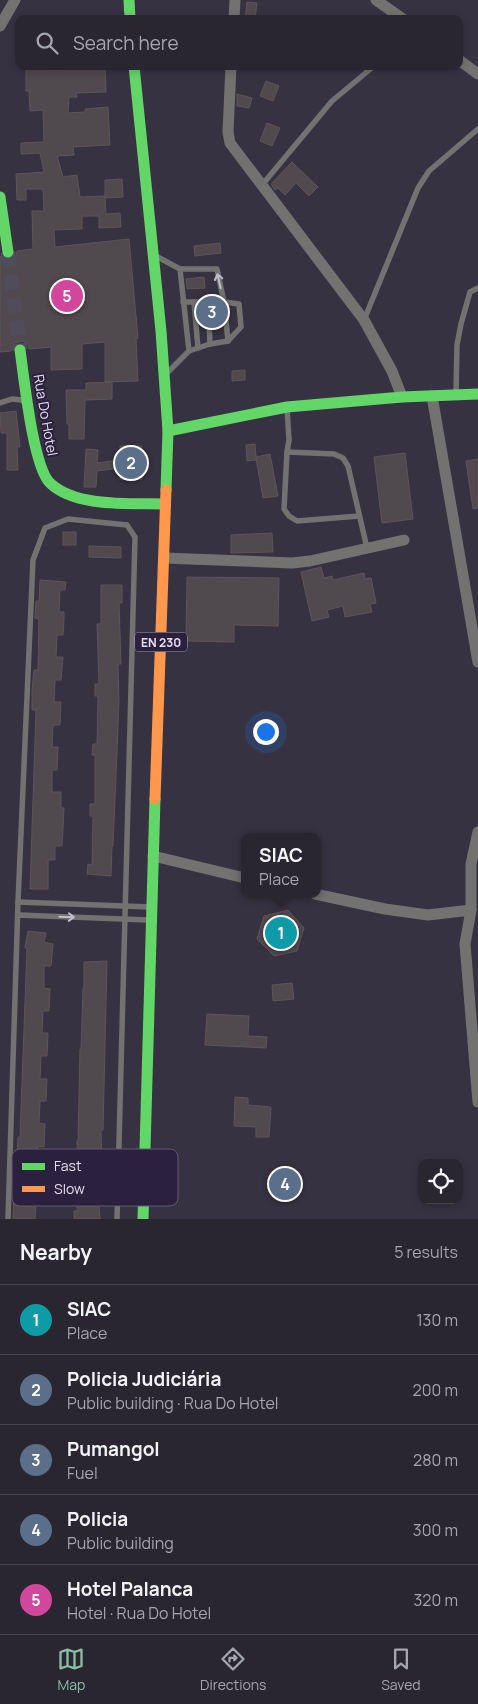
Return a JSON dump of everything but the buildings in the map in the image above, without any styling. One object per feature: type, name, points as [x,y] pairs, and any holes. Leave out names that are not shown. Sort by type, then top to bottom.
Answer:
[{"type":"main road","points":[[129,0],[130,15]]},
{"type":"main road","name":"EN 230","points":[[134,70],[168,431],[145,1149]]},
{"type":"main road","points":[[0,197],[8,252]]},
{"type":"main road","name":"Rua Do Hotel","points":[[20,350],[37,456],[42,473],[51,484],[69,494],[89,500],[165,504]]},
{"type":"main road","points":[[168,431],[287,407],[402,397],[478,394]]},
{"type":"main road","name":"EN 230","points":[[143,1206],[143,1219]]},
{"type":"street","points":[[0,26],[15,0]]},
{"type":"street","points":[[234,15],[235,0]]},
{"type":"street","points":[[376,0],[397,15]]},
{"type":"street","points":[[463,63],[478,74]]},
{"type":"street","points":[[231,70],[228,132],[230,142],[364,320],[392,372],[402,397]]},
{"type":"street","points":[[432,396],[478,662]]},
{"type":"street","points":[[164,558],[292,563],[310,561],[404,540]]},
{"type":"street","points":[[478,832],[471,864],[471,910],[465,944],[478,1102]]},
{"type":"street","points":[[153,856],[241,877]]},
{"type":"street","points":[[321,895],[385,910],[428,915],[471,910]]},
{"type":"lane","points":[[262,185],[332,101],[369,70]]},
{"type":"lane","points":[[364,320],[418,188],[433,167],[478,129]]},
{"type":"lane","points":[[153,254],[180,269],[216,269],[224,302],[228,341]]},
{"type":"lane","points":[[180,269],[188,351]]},
{"type":"lane","points":[[456,395],[457,345],[460,324],[470,292],[478,288]]},
{"type":"lane","points":[[164,376],[188,351],[228,341],[241,328],[239,304],[183,302]]},
{"type":"lane","points":[[194,302],[198,348]]},
{"type":"lane","points":[[208,302],[210,344]]},
{"type":"lane","points":[[0,403],[12,399],[22,400],[29,407]]},
{"type":"lane","points":[[287,407],[289,440],[284,509],[289,516],[297,521],[359,516]]},
{"type":"lane","points":[[287,452],[334,454],[343,458],[348,466],[367,548]]},
{"type":"lane","points":[[8,1219],[18,902],[33,560],[45,528],[68,519],[127,525],[135,537],[119,1149]]},
{"type":"lane","points":[[18,902],[152,907]]},
{"type":"lane","points":[[18,915],[152,920]]},
{"type":"lane","points":[[117,1206],[117,1219]]},
{"type":"tunnel","points":[[8,252],[20,350]]},
{"type":"traffic: fast","points":[[129,0],[130,15]]},
{"type":"traffic: fast","points":[[134,70],[161,331],[168,431],[166,490]]},
{"type":"traffic: fast","points":[[0,197],[8,252]]},
{"type":"traffic: fast","points":[[20,350],[34,441],[44,474],[50,483],[74,497],[89,500],[121,504],[165,504]]},
{"type":"traffic: fast","points":[[168,431],[287,407],[402,397],[478,394]]},
{"type":"traffic: fast","points":[[145,1149],[155,799]]},
{"type":"traffic: fast","points":[[143,1206],[143,1219]]},
{"type":"traffic: slow","points":[[155,799],[166,490]]},
{"type":"place","name":"Hotel Palanca","points":[[67,296]]},
{"type":"place","name":"Pumangol","points":[[212,312]]},
{"type":"place","name":"Policia Judiciária","points":[[131,463]]},
{"type":"place","name":"SIAC","points":[[281,933]]},
{"type":"place","name":"Policia","points":[[285,1184]]}]
